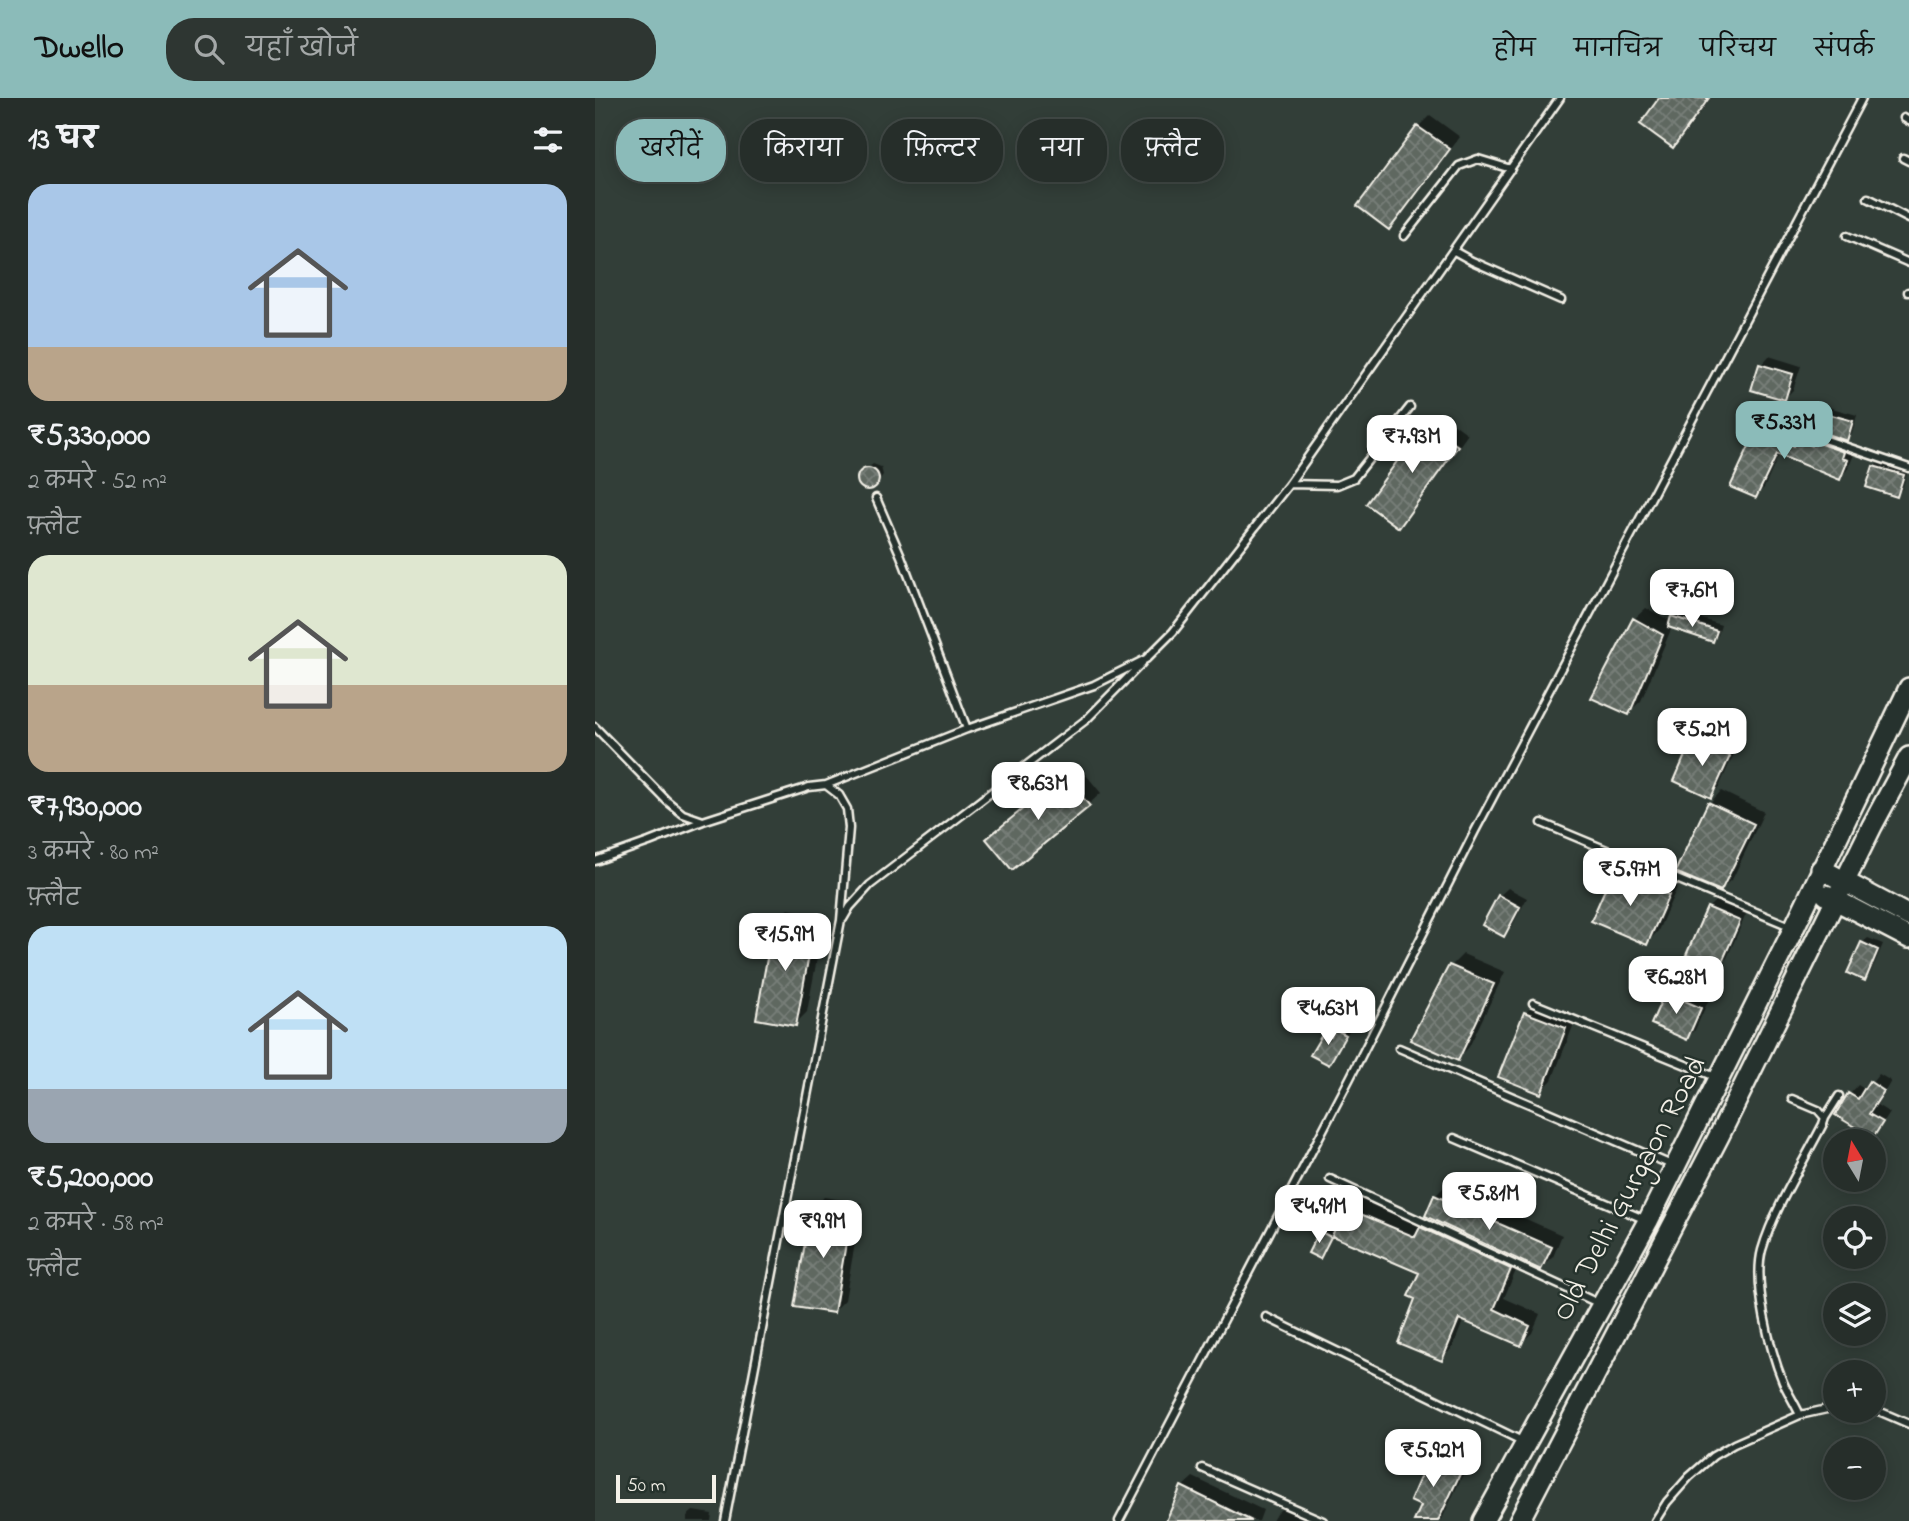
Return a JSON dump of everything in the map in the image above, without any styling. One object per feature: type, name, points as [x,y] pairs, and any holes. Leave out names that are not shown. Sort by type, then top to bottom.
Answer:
[{"type":"main road","name":"Old Delhi Gurgaon Road","points":[[1483,1521],[1676,1167],[1909,688]]},
{"type":"main road","name":"Old Delhi Gurgaon Road","points":[[1519,1521],[1719,1136],[1872,826],[1909,757]]},
{"type":"main road","points":[[1821,869],[1909,916]]},
{"type":"main road","points":[[1813,888],[1909,938]]},
{"type":"lane","points":[[842,920],[870,885],[1087,719],[1173,632],[1289,484],[1560,98]]},
{"type":"lane","points":[[1119,1521],[1350,1078],[1481,818],[1862,98]]},
{"type":"lane","points":[[1404,236],[1459,166],[1478,159],[1511,169]]},
{"type":"lane","points":[[1868,198],[1909,219]]},
{"type":"lane","points":[[1847,236],[1909,264]]},
{"type":"lane","points":[[1454,251],[1561,300]]},
{"type":"lane","points":[[1289,484],[1337,485],[1355,478],[1410,407]]},
{"type":"lane","points":[[1794,429],[1909,468]]},
{"type":"lane","points":[[876,498],[967,729]]},
{"type":"lane","points":[[595,861],[703,821],[809,787],[826,785],[967,729],[1094,685],[1146,659]]},
{"type":"lane","points":[[595,727],[667,801],[683,814],[703,821]]},
{"type":"lane","points":[[725,1521],[842,920],[849,828],[847,809],[839,795],[826,785]]},
{"type":"lane","points":[[1542,822],[1794,928]]},
{"type":"lane","points":[[1533,1003],[1720,1079]]},
{"type":"lane","points":[[1399,1048],[1676,1167]]},
{"type":"lane","points":[[1800,1415],[1777,1364],[1765,1315],[1760,1267],[1762,1251],[1777,1213],[1839,1096]]},
{"type":"lane","points":[[1792,1099],[1818,1110],[1825,1118]]},
{"type":"lane","points":[[1454,1138],[1648,1221]]},
{"type":"lane","points":[[1331,1179],[1601,1305]]},
{"type":"lane","points":[[1266,1317],[1526,1443]]},
{"type":"lane","points":[[1655,1521],[1667,1502],[1689,1477],[1713,1456],[1800,1415],[1823,1410]]},
{"type":"lane","points":[[1886,1414],[1909,1423]]},
{"type":"lane","points":[[1202,1468],[1324,1521]]},
{"type":"building","points":[[1659,98],[1709,98],[1673,148],[1640,124]]},
{"type":"building","points":[[1417,126],[1450,149],[1389,230],[1357,206]]},
{"type":"building","points":[[1759,364],[1793,374],[1785,400],[1751,390]]},
{"type":"building","points":[[1821,412],[1853,421],[1847,441],[1815,430]]},
{"type":"building","points":[[1425,423],[1458,446],[1399,528],[1366,504]]},
{"type":"building","points":[[1757,429],[1794,446],[1797,439],[1844,452],[1842,458],[1848,460],[1840,480],[1777,454],[1756,498],[1730,487]]},
{"type":"building","points":[[1873,466],[1904,475],[1897,497],[1866,487]]},
{"type":"building","points":[[868,468],[876,471],[879,479],[876,487],[868,490],[860,487],[857,479],[860,471]]},
{"type":"building","points":[[1671,616],[1717,631],[1713,642],[1668,627]]},
{"type":"building","points":[[1633,618],[1663,635],[1629,715],[1591,698]]},
{"type":"building","points":[[1692,739],[1730,756],[1711,798],[1674,781]]},
{"type":"building","points":[[1064,775],[1090,806],[1012,870],[986,839]]},
{"type":"building","points":[[1708,802],[1754,824],[1721,891],[1675,872]]},
{"type":"building","points":[[1613,871],[1669,895],[1647,945],[1591,921]]},
{"type":"building","points":[[1498,895],[1520,907],[1504,937],[1482,925]]},
{"type":"building","points":[[1707,907],[1740,921],[1719,969],[1686,955]]},
{"type":"building","points":[[774,920],[814,927],[796,1026],[756,1019]]},
{"type":"building","points":[[1861,942],[1878,950],[1865,981],[1847,973]]},
{"type":"building","points":[[1449,965],[1494,984],[1458,1061],[1410,1040]]},
{"type":"building","points":[[1665,992],[1701,1008],[1687,1040],[1651,1024]]},
{"type":"building","points":[[1524,1012],[1566,1028],[1541,1094],[1498,1077]]},
{"type":"building","points":[[1335,1029],[1346,1035],[1329,1065],[1310,1055],[1323,1033],[1331,1037]]},
{"type":"building","points":[[1869,1081],[1884,1091],[1869,1114],[1883,1122],[1879,1129],[1858,1129],[1835,1115],[1848,1093],[1858,1099]]},
{"type":"building","points":[[1434,1195],[1552,1247],[1541,1270],[1425,1216]]},
{"type":"building","points":[[1344,1207],[1415,1237],[1420,1227],[1511,1269],[1494,1309],[1530,1326],[1521,1346],[1459,1319],[1442,1361],[1398,1343],[1415,1299],[1408,1296],[1419,1273],[1332,1236]]},
{"type":"building","points":[[811,1208],[851,1214],[834,1313],[794,1307]]},
{"type":"building","points":[[1319,1231],[1331,1237],[1320,1259],[1308,1253]]},
{"type":"building","points":[[1419,1456],[1460,1474],[1438,1521],[1414,1521],[1421,1506],[1410,1501],[1422,1473],[1413,1469]]},
{"type":"building","points":[[1181,1486],[1252,1521],[1166,1521]]}]
